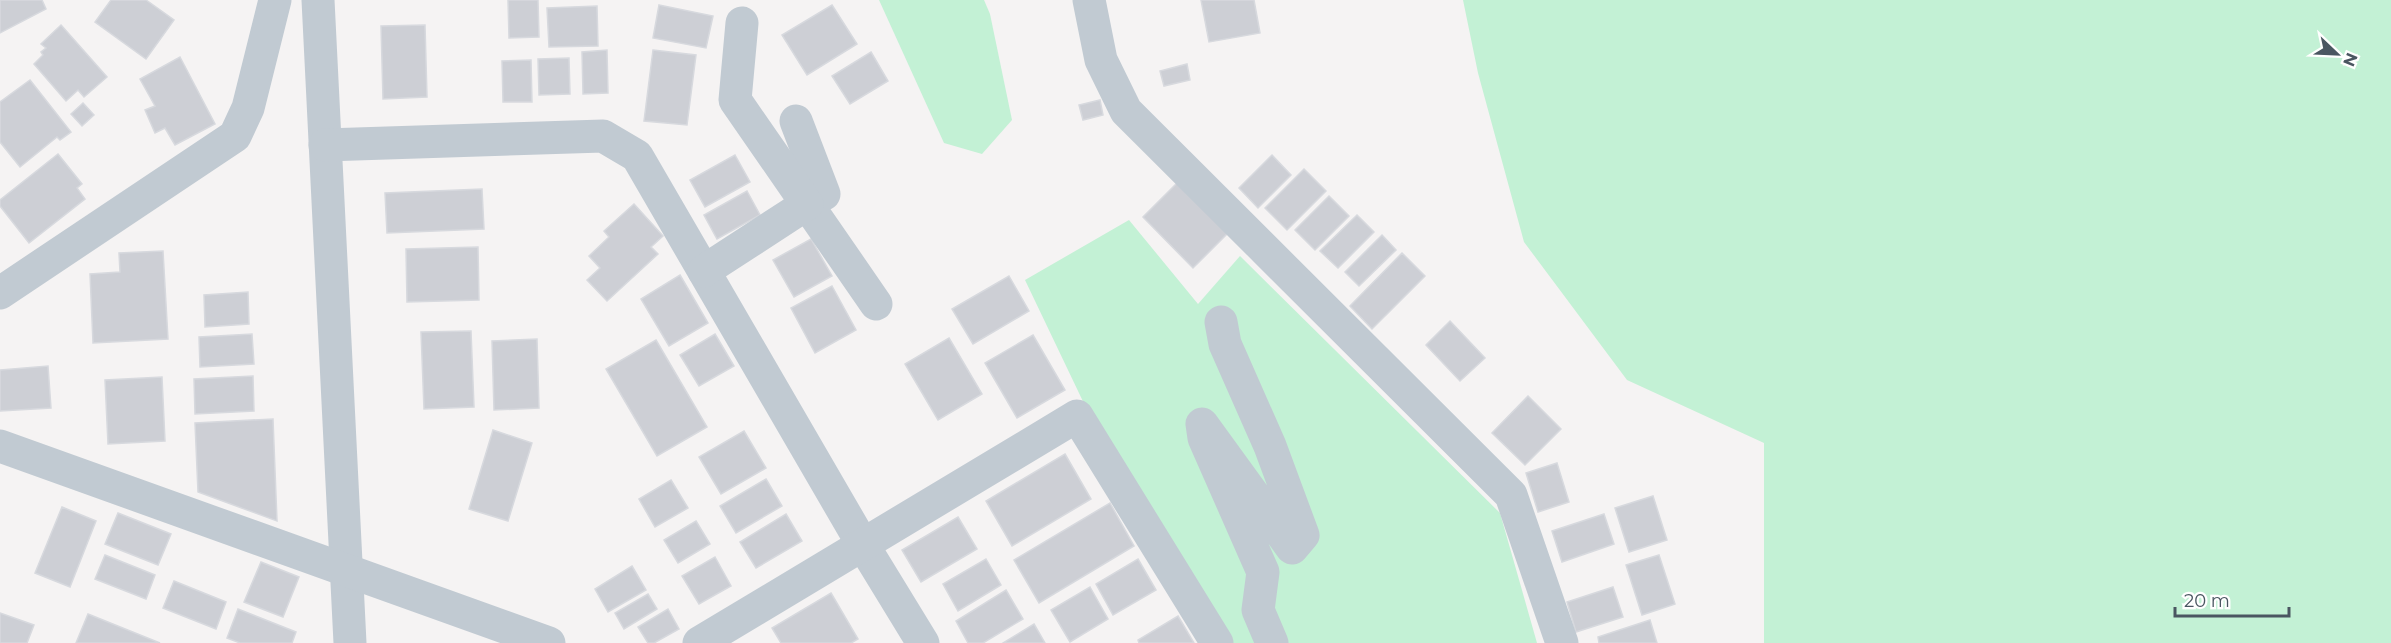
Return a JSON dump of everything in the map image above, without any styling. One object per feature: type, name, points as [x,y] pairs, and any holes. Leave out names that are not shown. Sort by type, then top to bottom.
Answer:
[{"type":"street","points":[[0,293],[235,136],[248,108],[274,0]]},
{"type":"street","points":[[318,0],[350,643]]},
{"type":"street","points":[[1089,0],[1101,60],[1126,111],[1511,495],[1562,643]]},
{"type":"street","points":[[742,23],[735,100],[876,304]]},
{"type":"street","points":[[704,271],[824,194],[796,121]]},
{"type":"street","points":[[325,145],[603,136],[637,156],[923,643]]},
{"type":"street","points":[[1221,322],[1225,344],[1270,446],[1303,536],[1292,548],[1202,424],[1204,438],[1263,572],[1258,610],[1272,643]]},
{"type":"street","points":[[699,643],[1077,416],[1217,643]]},
{"type":"street","points":[[0,446],[549,643]]},
{"type":"green space","points":[[879,0],[984,0],[990,14],[1012,120],[982,154],[944,143]]},
{"type":"green space","points":[[1463,0],[2391,0],[2391,643],[1764,643],[1764,443],[1627,380],[1524,242],[1478,73]]},
{"type":"green space","points":[[1129,220],[1198,304],[1240,256],[1500,513],[1537,643],[1228,643],[1089,414],[1025,280]]},
{"type":"building","points":[[0,0],[42,0],[46,9],[0,33]]},
{"type":"building","points":[[111,0],[146,0],[174,20],[146,59],[95,22]]},
{"type":"building","points":[[508,0],[538,0],[539,37],[509,38]]},
{"type":"building","points":[[1201,0],[1254,0],[1260,33],[1209,42]]},
{"type":"building","points":[[659,5],[713,16],[706,48],[653,38]]},
{"type":"building","points":[[832,5],[857,44],[807,75],[782,35]]},
{"type":"building","points":[[597,6],[598,46],[549,47],[547,8]]},
{"type":"building","points":[[61,25],[107,77],[84,97],[78,90],[66,101],[34,64],[46,48],[41,44]]},
{"type":"building","points":[[425,25],[427,97],[383,99],[381,26]]},
{"type":"building","points":[[607,50],[608,93],[583,94],[582,52]]},
{"type":"building","points":[[653,50],[696,55],[687,125],[644,121]]},
{"type":"building","points":[[871,52],[888,81],[850,104],[832,76]]},
{"type":"building","points":[[180,57],[215,124],[175,145],[165,128],[155,133],[145,110],[155,106],[140,79]]},
{"type":"building","points":[[569,58],[570,94],[539,95],[538,59]]},
{"type":"building","points":[[531,60],[532,102],[503,102],[502,61]]},
{"type":"building","points":[[1187,64],[1190,80],[1164,86],[1160,71]]},
{"type":"building","points":[[30,80],[71,132],[60,140],[57,137],[20,167],[0,142],[0,102]]},
{"type":"building","points":[[1100,100],[1103,115],[1083,120],[1079,105]]},
{"type":"building","points":[[83,103],[94,115],[82,126],[71,114]]},
{"type":"building","points":[[58,154],[82,184],[77,188],[85,199],[29,243],[0,206],[0,200]]},
{"type":"building","points":[[735,155],[750,182],[705,207],[690,180]]},
{"type":"building","points":[[1272,155],[1291,175],[1258,208],[1239,188]]},
{"type":"building","points":[[1304,169],[1326,191],[1287,230],[1265,208]]},
{"type":"building","points":[[1178,182],[1229,232],[1193,268],[1143,217]]},
{"type":"building","points":[[482,189],[484,229],[387,233],[385,193]]},
{"type":"building","points":[[747,191],[760,215],[717,239],[704,215]]},
{"type":"building","points":[[1329,196],[1349,216],[1315,250],[1295,230]]},
{"type":"building","points":[[634,204],[663,236],[651,247],[658,254],[607,301],[587,280],[600,268],[589,256],[609,237],[604,231]]},
{"type":"building","points":[[1357,215],[1374,232],[1338,268],[1320,251]]},
{"type":"building","points":[[1382,235],[1396,250],[1359,286],[1345,272]]},
{"type":"building","points":[[811,239],[832,276],[794,297],[773,260]]},
{"type":"building","points":[[478,247],[479,300],[407,302],[406,249]]},
{"type":"building","points":[[163,251],[168,339],[93,343],[90,274],[120,272],[119,253]]},
{"type":"building","points":[[1402,253],[1425,276],[1372,329],[1350,306]]},
{"type":"building","points":[[680,275],[708,323],[669,346],[641,299]]},
{"type":"building","points":[[1009,276],[1029,311],[973,344],[952,309]]},
{"type":"building","points":[[832,286],[856,330],[815,353],[791,308]]},
{"type":"building","points":[[248,292],[249,324],[205,327],[204,295]]},
{"type":"building","points":[[1450,321],[1485,358],[1460,381],[1426,345]]},
{"type":"building","points":[[471,331],[474,407],[424,409],[421,332]]},
{"type":"building","points":[[252,334],[254,364],[200,367],[199,337]]},
{"type":"building","points":[[715,334],[734,366],[699,386],[680,355]]},
{"type":"building","points":[[1033,335],[1065,390],[1017,418],[985,363]]},
{"type":"building","points":[[949,338],[982,394],[938,420],[905,364]]},
{"type":"building","points":[[537,339],[539,408],[494,410],[492,341]]},
{"type":"building","points":[[656,340],[707,427],[657,456],[606,369]]},
{"type":"building","points":[[48,366],[51,408],[0,411],[0,370]]},
{"type":"building","points":[[253,376],[254,411],[195,414],[194,379]]},
{"type":"building","points":[[162,377],[165,441],[108,444],[105,380]]},
{"type":"building","points":[[1528,396],[1561,429],[1525,465],[1492,433]]},
{"type":"building","points":[[273,419],[277,521],[198,492],[195,423]]},
{"type":"building","points":[[493,430],[532,443],[508,521],[469,509]]},
{"type":"building","points":[[744,431],[766,468],[721,494],[699,457]]},
{"type":"building","points":[[1065,454],[1091,499],[1012,546],[986,501]]},
{"type":"building","points":[[1557,463],[1569,502],[1538,512],[1526,473]]},
{"type":"building","points":[[766,479],[782,506],[736,533],[720,506]]},
{"type":"building","points":[[671,480],[688,508],[655,527],[639,499]]},
{"type":"building","points":[[1653,496],[1667,540],[1629,552],[1615,508]]},
{"type":"building","points":[[1110,503],[1134,546],[1039,603],[1014,560]]},
{"type":"building","points":[[62,507],[96,521],[70,587],[35,573]]},
{"type":"building","points":[[118,513],[171,534],[158,565],[105,544]]},
{"type":"building","points":[[786,514],[802,541],[756,568],[740,542]]},
{"type":"building","points":[[1604,514],[1614,544],[1562,562],[1552,531]]},
{"type":"building","points":[[958,517],[977,549],[921,582],[902,550]]},
{"type":"building","points":[[696,521],[710,544],[678,563],[664,540]]},
{"type":"building","points":[[105,555],[155,575],[146,599],[95,579]]},
{"type":"building","points":[[1659,555],[1675,604],[1642,615],[1626,565]]},
{"type":"building","points":[[715,557],[731,586],[699,604],[682,576]]},
{"type":"building","points":[[986,559],[1001,585],[958,611],[943,584]]},
{"type":"building","points":[[1138,559],[1156,590],[1113,615],[1096,584]]},
{"type":"building","points":[[261,562],[299,577],[283,617],[244,602]]},
{"type":"building","points":[[632,566],[646,590],[608,612],[595,589]]},
{"type":"building","points":[[174,581],[226,602],[216,629],[163,608]]},
{"type":"building","points":[[1090,587],[1108,619],[1070,642],[1051,610]]},
{"type":"building","points":[[1613,587],[1623,617],[1576,632],[1567,602]]},
{"type":"building","points":[[1006,590],[1023,619],[983,643],[968,643],[956,621]]},
{"type":"building","points":[[831,593],[858,639],[851,643],[781,643],[772,628]]},
{"type":"building","points":[[648,594],[657,609],[624,629],[615,613]]},
{"type":"building","points":[[238,609],[296,632],[292,643],[240,643],[227,638]]},
{"type":"building","points":[[668,609],[679,629],[654,643],[648,643],[638,627]]},
{"type":"building","points":[[0,613],[34,625],[27,643],[0,643]]},
{"type":"building","points":[[88,614],[160,643],[76,643]]},
{"type":"building","points":[[1178,616],[1194,643],[1139,643],[1138,640]]},
{"type":"building","points":[[1650,620],[1657,643],[1599,643],[1598,637]]},
{"type":"building","points":[[1034,624],[1045,643],[1003,643]]}]
